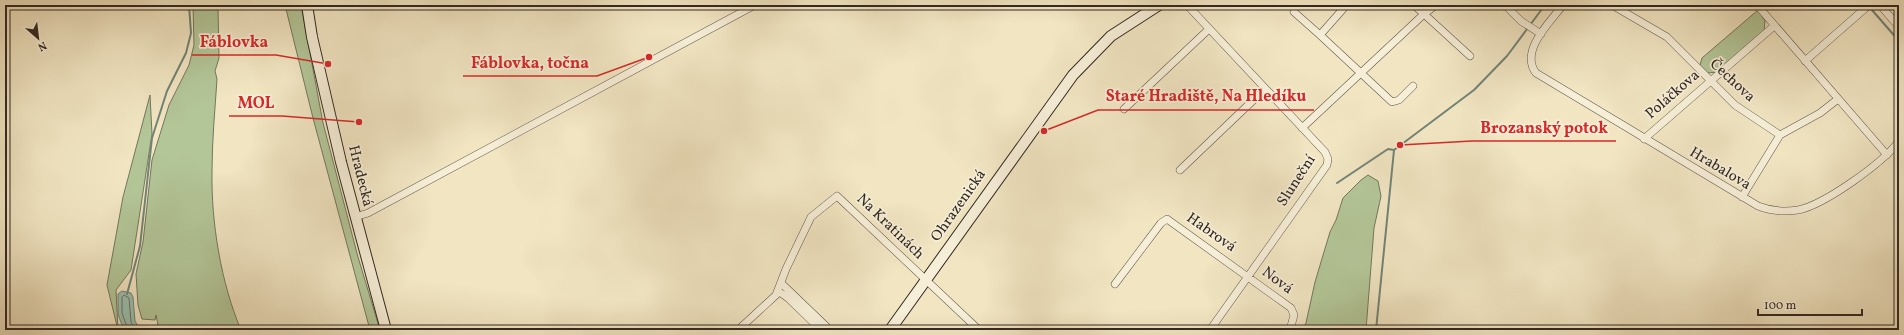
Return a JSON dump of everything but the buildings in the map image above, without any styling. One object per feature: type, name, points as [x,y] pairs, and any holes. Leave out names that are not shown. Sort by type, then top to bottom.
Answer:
[{"type":"street","name":"Hradecká","points":[[307,5],[312,37],[355,217],[386,330]]},
{"type":"street","points":[[355,217],[368,213],[755,5]]},
{"type":"street","name":"Ohrazenická","points":[[890,330],[1053,100],[1099,46],[1122,28],[1159,5]]},
{"type":"street","name":"Sluneční","points":[[1187,5],[1324,152],[1328,162],[1210,330]]},
{"type":"street","points":[[1414,5],[1470,56]]},
{"type":"street","points":[[1302,128],[1360,72],[1436,5]]},
{"type":"street","points":[[1505,5],[1521,21],[1541,34],[1563,5]]},
{"type":"street","name":"Čechova","points":[[1612,5],[1667,37],[1735,105],[1780,135]]},
{"type":"street","points":[[1756,5],[1887,155]]},
{"type":"street","points":[[1806,61],[1869,5]]},
{"type":"street","points":[[1880,5],[1899,27]]},
{"type":"street","points":[[1320,35],[1343,9]]},
{"type":"street","points":[[1294,12],[1394,103],[1413,86]]},
{"type":"street","name":"Poláčkova","points":[[1644,139],[1710,80],[1774,26]]},
{"type":"street","points":[[1124,109],[1209,28]]},
{"type":"street","name":"Hrabalova","points":[[1541,34],[1532,50],[1532,65],[1538,75],[1758,206],[1772,210],[1789,211],[1806,208],[1832,194],[1887,155],[1899,142]]},
{"type":"street","points":[[1180,170],[1265,89]]},
{"type":"street","points":[[1742,197],[1780,135],[1820,113],[1838,99]]},
{"type":"street","name":"Na Kratinách","points":[[738,330],[778,291],[811,217],[837,196],[979,330]]},
{"type":"street","name":"Habrová","points":[[1115,284],[1161,223],[1167,219],[1249,276]]},
{"type":"street","name":"Nová","points":[[1249,276],[1291,308],[1294,315],[1290,330]]},
{"type":"street","points":[[781,283],[830,330]]},
{"type":"street","points":[[778,291],[788,298],[821,330]]},
{"type":"shaded area","points":[[193,5],[217,5],[218,9],[219,58],[215,71],[217,79],[212,159],[213,211],[215,231],[223,272],[234,312],[241,330],[159,330],[156,315],[155,320],[142,319],[138,305],[136,274],[143,242],[152,160],[169,105],[189,65],[194,45]]},
{"type":"shaded area","points":[[285,5],[301,5],[323,123],[358,257],[380,330],[370,330],[313,118]]},
{"type":"shaded area","points":[[1758,10],[1765,21],[1764,31],[1717,72],[1708,73],[1700,65],[1702,58]]},
{"type":"shaded area","points":[[150,95],[152,134],[131,270],[116,290],[118,330],[107,285],[123,197]]},
{"type":"shaded area","points":[[1368,175],[1378,181],[1381,196],[1374,228],[1366,330],[1302,330],[1306,323],[1315,282],[1330,232],[1336,220],[1343,198]]},
{"type":"water","points":[[122,291],[131,293],[133,297],[135,321],[140,330],[125,330],[123,328],[118,314],[118,294]]},
{"type":"waterway","points":[[127,294],[140,246],[152,138],[167,91],[186,53],[191,33],[189,5]]},
{"type":"waterway","points":[[1376,330],[1394,150],[1474,90],[1507,56],[1545,5]]},
{"type":"waterway","points":[[1872,10],[1899,41]]},
{"type":"waterway","points":[[1337,183],[1388,149],[1394,150]]},
{"type":"place","name":"Fáblovka, točna","points":[[649,57]]},
{"type":"place","name":"Fáblovka","points":[[328,64]]},
{"type":"place","name":"MOL","points":[[359,122]]},
{"type":"place","name":"Staré Hradiště, Na Hledíku","points":[[1044,131]]},
{"type":"place","name":"Brozanský potok","points":[[1400,145]]}]
